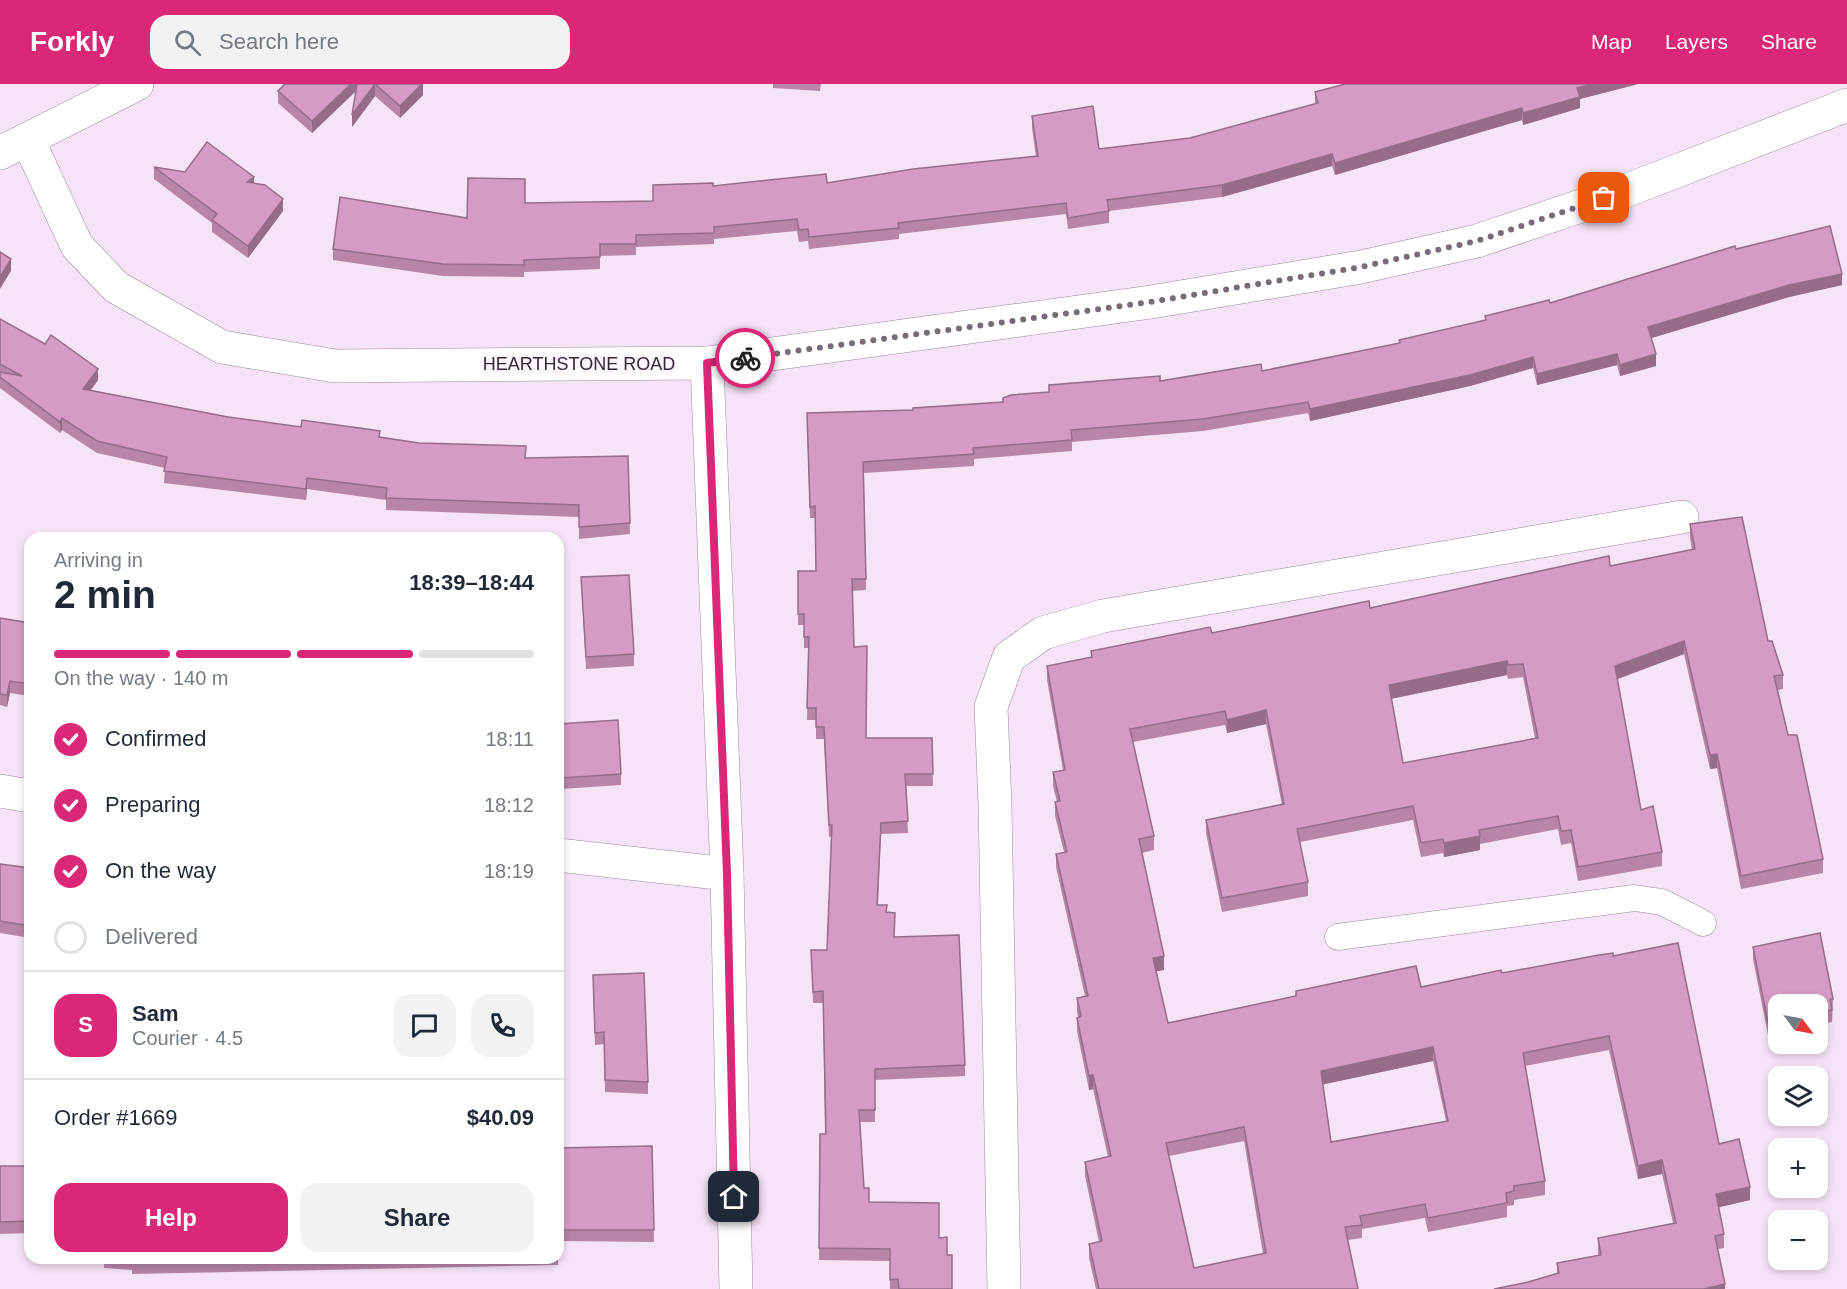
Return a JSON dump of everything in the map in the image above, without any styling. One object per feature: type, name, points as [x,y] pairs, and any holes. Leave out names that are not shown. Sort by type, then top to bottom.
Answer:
[{"type":"street","points":[[14,146],[136,84]]},
{"type":"street","name":"HEARTHSTONE ROAD","points":[[14,146],[77,246],[116,287],[222,347],[335,366],[707,363],[1150,302],[1361,267],[1477,241],[1625,191],[1847,105]]},
{"type":"street","points":[[707,363],[727,874],[736,1289]]},
{"type":"street","points":[[1005,1289],[991,707],[1009,657],[1043,633],[1103,616],[1682,517]]},
{"type":"street","points":[[0,791],[24,795]]},
{"type":"street","points":[[564,856],[727,874]]},
{"type":"lane","points":[[1338,937],[1634,898],[1662,902],[1703,923]]},
{"type":"building","points":[[285,84],[351,84],[312,121],[278,91]]},
{"type":"building","points":[[357,84],[375,84],[352,115]]},
{"type":"building","points":[[375,84],[422,84],[400,106]]},
{"type":"building","points":[[1345,84],[1593,84],[1577,88],[1580,97],[1523,113],[1522,108],[1335,163],[1332,154],[1222,185],[1107,200],[1109,211],[1068,218],[1066,203],[898,223],[899,228],[809,237],[808,229],[799,230],[797,219],[714,227],[714,233],[636,235],[636,244],[600,244],[600,257],[524,260],[524,265],[443,264],[333,249],[340,197],[467,218],[468,178],[525,179],[525,203],[653,201],[653,185],[713,183],[713,186],[826,174],[827,183],[913,169],[1038,156],[1032,116],[1093,106],[1099,149],[1190,138],[1318,103],[1315,92]]},
{"type":"building","points":[[207,142],[254,177],[247,182],[265,185],[283,199],[248,246],[212,220],[217,214],[154,167],[185,172]]},
{"type":"building","points":[[1830,226],[1842,274],[1789,285],[1648,327],[1656,354],[1620,365],[1617,354],[1537,374],[1533,357],[1470,375],[1310,409],[1308,402],[1203,419],[1071,430],[1072,440],[973,448],[974,454],[863,462],[866,579],[852,579],[854,647],[867,646],[866,738],[932,738],[933,774],[905,774],[908,821],[881,823],[877,905],[887,905],[886,912],[895,913],[894,937],[959,935],[965,1065],[875,1069],[875,1110],[859,1110],[864,1188],[869,1188],[869,1202],[939,1203],[939,1238],[947,1237],[947,1255],[952,1255],[952,1289],[899,1289],[898,1279],[890,1280],[890,1249],[819,1248],[820,1134],[826,1134],[823,991],[813,992],[811,950],[827,950],[832,825],[829,825],[824,727],[816,727],[816,708],[807,708],[809,637],[804,637],[804,614],[798,614],[798,571],[816,571],[815,506],[810,507],[807,413],[913,410],[913,408],[1003,402],[1003,398],[1011,395],[1049,392],[1049,385],[1160,376],[1160,381],[1261,364],[1262,371],[1400,343],[1399,340],[1486,320],[1485,316],[1549,300],[1550,303],[1735,246],[1736,249]]},
{"type":"building","points":[[0,252],[11,259],[0,277]]},
{"type":"building","points":[[0,319],[45,344],[51,335],[98,369],[83,389],[228,417],[301,427],[302,420],[380,431],[379,437],[419,443],[526,446],[525,458],[628,456],[630,523],[579,527],[579,505],[386,498],[387,488],[307,478],[306,489],[164,471],[167,457],[97,441],[62,418],[60,422],[0,377],[0,372],[22,376],[0,364]]},
{"type":"building","points":[[1742,517],[1768,641],[1772,641],[1783,675],[1774,676],[1788,735],[1797,735],[1823,859],[1741,876],[1717,754],[1710,755],[1684,641],[1615,666],[1641,810],[1653,806],[1662,852],[1578,867],[1571,830],[1561,831],[1558,816],[1479,830],[1480,836],[1444,843],[1443,839],[1421,843],[1413,806],[1297,829],[1308,882],[1222,898],[1206,820],[1284,804],[1266,710],[1227,720],[1225,711],[1130,729],[1154,836],[1139,839],[1164,956],[1153,958],[1168,1023],[1296,996],[1296,991],[1416,966],[1421,987],[1501,970],[1502,973],[1599,955],[1613,953],[1613,956],[1678,943],[1719,1144],[1739,1139],[1750,1187],[1716,1194],[1724,1234],[1715,1236],[1725,1284],[1704,1289],[1494,1289],[1559,1273],[1557,1263],[1601,1255],[1598,1238],[1676,1223],[1662,1160],[1638,1166],[1609,1036],[1523,1053],[1545,1181],[1514,1186],[1514,1191],[1506,1193],[1507,1203],[1428,1218],[1425,1204],[1360,1216],[1362,1225],[1345,1227],[1358,1289],[1099,1289],[1089,1244],[1102,1241],[1085,1162],[1111,1156],[1093,1075],[1089,1076],[1077,1018],[1081,1016],[1077,998],[1088,996],[1056,854],[1067,852],[1055,802],[1060,801],[1053,772],[1065,770],[1047,666],[1092,657],[1091,651],[1210,627],[1212,633],[1369,601],[1370,608],[1609,556],[1610,566],[1695,549],[1690,524]],"holes":[[[1507,661],[1508,665],[1523,664],[1538,738],[1403,763],[1389,685]],[[1433,1047],[1448,1121],[1331,1142],[1321,1071]],[[1244,1127],[1266,1253],[1194,1268],[1166,1143]]]},
{"type":"building","points":[[629,575],[634,654],[586,657],[581,577]]},
{"type":"building","points":[[0,618],[24,622],[24,683],[10,681],[7,695],[0,694]]},
{"type":"building","points":[[618,720],[621,774],[564,778],[564,724]]},
{"type":"building","points":[[0,864],[24,867],[24,925],[0,921]]},
{"type":"building","points":[[1820,933],[1833,999],[1830,999],[1832,1010],[1828,1011],[1828,994],[1768,994],[1768,1023],[1753,947]]},
{"type":"building","points":[[644,973],[648,1082],[605,1080],[604,1032],[595,1033],[593,975]]},
{"type":"building","points":[[652,1146],[654,1230],[564,1230],[564,1148]]},
{"type":"building","points":[[0,1166],[24,1166],[24,1221],[0,1222]]},
{"type":"way so far","points":[[745,358],[1150,302],[1361,267],[1477,241],[1604,198]]},
{"type":"route","points":[[734,1197],[727,874],[707,363],[745,358]]}]
